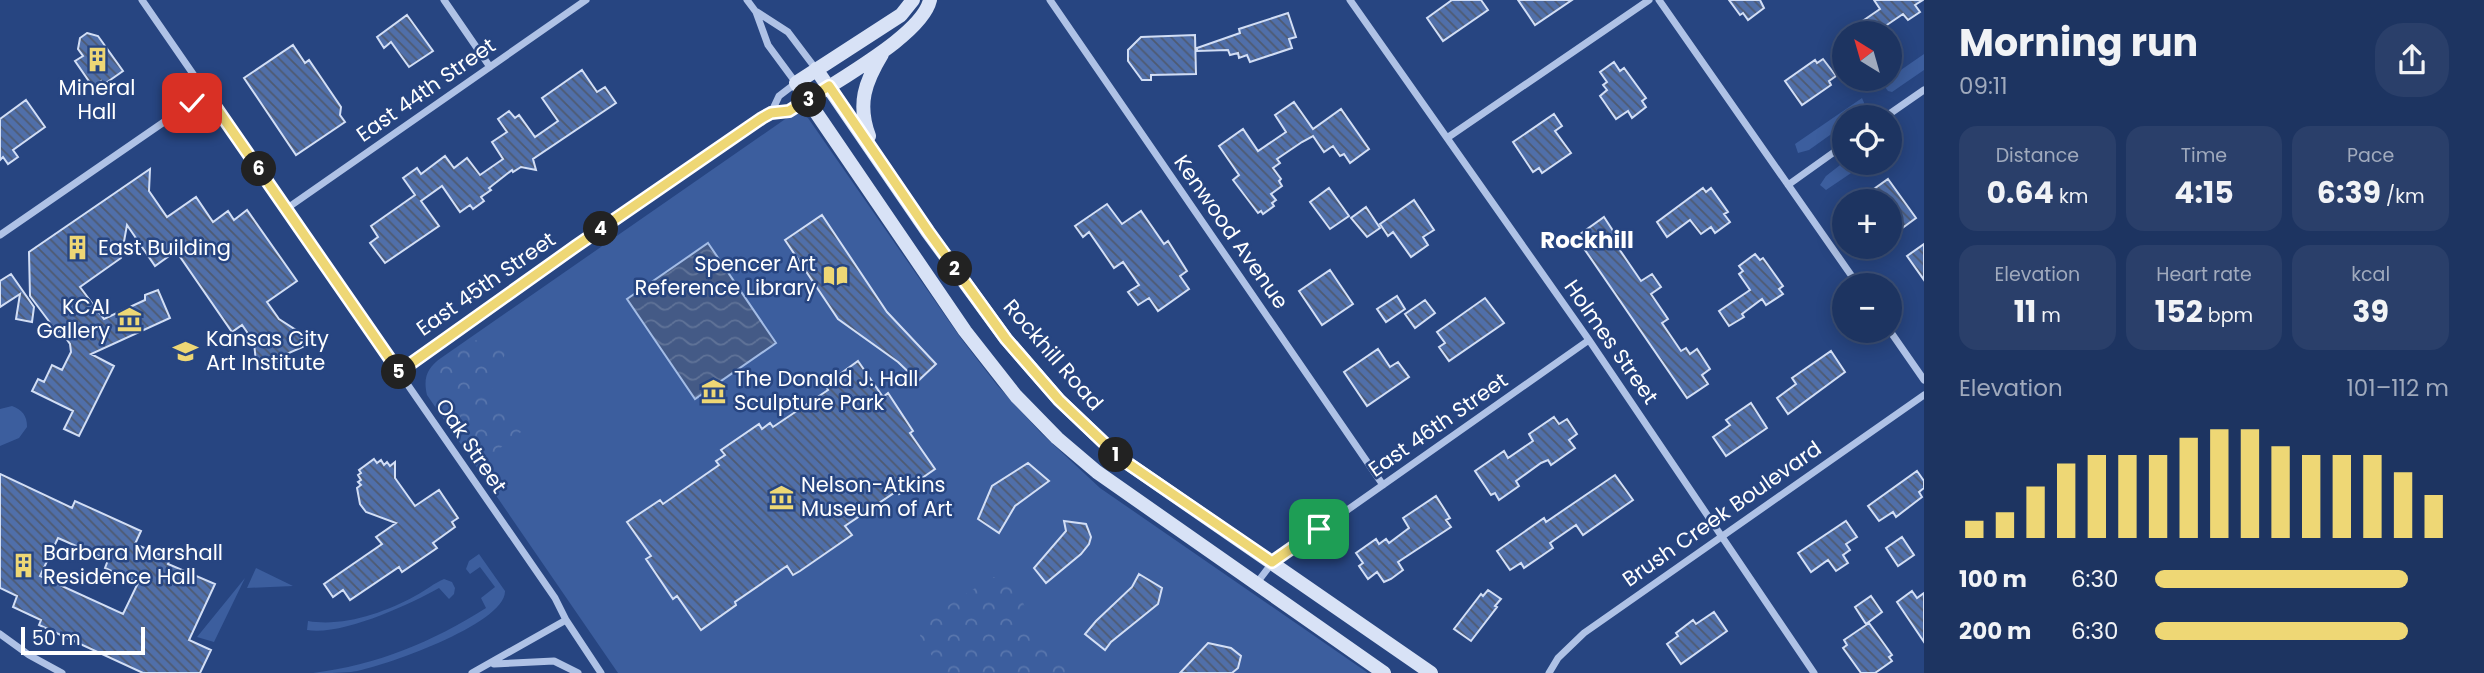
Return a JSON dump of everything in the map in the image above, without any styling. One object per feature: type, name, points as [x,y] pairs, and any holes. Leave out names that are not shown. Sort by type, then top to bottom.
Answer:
[{"type":"main road","name":"East 45th Street","points":[[796,83],[901,15],[913,0]]},
{"type":"main road","name":"East 45th Street","points":[[808,101],[913,28],[922,17],[929,0]]},
{"type":"main road","points":[[874,151],[861,104],[869,78],[886,49]]},
{"type":"main road","name":"Rockhill Road","points":[[816,69],[1006,339],[1059,400],[1120,458],[1431,673]]},
{"type":"main road","name":"Rockhill Road","points":[[796,83],[965,331],[1016,396],[1097,472],[1384,673]]},
{"type":"street","name":"Oak Street","points":[[142,0],[555,598],[566,620],[601,673]]},
{"type":"street","points":[[444,0],[490,67]]},
{"type":"street","name":"East 44th Street","points":[[286,209],[586,0]]},
{"type":"street","name":"Rockhill Road","points":[[747,0],[756,12],[768,45],[796,83]]},
{"type":"street","name":"Kenwood Avenue","points":[[1050,0],[1383,485]]},
{"type":"street","name":"Holmes Street","points":[[1350,0],[1589,340],[1814,673]]},
{"type":"street","points":[[1447,138],[1649,0]]},
{"type":"street","points":[[1659,0],[1850,273]]},
{"type":"street","name":"Rockhill Road","points":[[756,12],[788,32],[816,69]]},
{"type":"street","name":"East 45th Street","points":[[771,113],[779,96],[796,83]]},
{"type":"street","points":[[1902,105],[1924,90]]},
{"type":"street","points":[[1,231],[206,93]]},
{"type":"street","name":"East 45th Street","points":[[399,372],[576,246],[771,113],[789,111],[808,101]]},
{"type":"street","points":[[1788,185],[1832,154]]},
{"type":"street","name":"East 46th Street","points":[[1256,584],[1272,562],[1589,340]]},
{"type":"street","points":[[1898,343],[1924,380]]},
{"type":"street","name":"Brush Creek Boulevard","points":[[1549,673],[1558,658],[1584,632],[1924,395]]},
{"type":"street","points":[[472,673],[566,620]]},
{"type":"street","points":[[0,634],[29,655],[62,673]]},
{"type":"street","points":[[490,664],[528,660],[554,661],[578,673]]},
{"type":"green space","points":[[1924,54],[1924,70],[1902,85],[1902,69]]},
{"type":"green space","points":[[1862,98],[1865,105],[1852,105]]},
{"type":"green space","name":"The Donald J. Hall Sculpture Park","points":[[798,113],[808,118],[960,337],[997,385],[1041,433],[1100,488],[1368,673],[618,673],[427,395],[427,374],[441,358],[791,115]]},
{"type":"green space","points":[[1832,119],[1832,134],[1809,150],[1798,153],[1795,144]]},
{"type":"green space","points":[[1832,171],[1832,175],[1848,175],[1826,190],[1820,185]]},
{"type":"green space","points":[[474,340],[502,345],[506,351],[489,382],[502,409],[519,426],[521,432],[491,455],[487,454],[457,413],[433,369]]},
{"type":"green space","points":[[12,406],[23,414],[27,427],[19,438],[0,446],[0,409]]},
{"type":"green space","points":[[479,554],[505,591],[500,604],[485,617],[439,642],[366,669],[313,673],[382,658],[445,631],[486,608],[481,598],[495,587],[480,567],[470,574],[466,569],[469,561]]},
{"type":"green space","points":[[256,568],[293,586],[247,588]]},
{"type":"green space","points":[[992,577],[1005,578],[1015,587],[1038,632],[1069,673],[944,673],[921,640],[919,629],[923,622]]},
{"type":"green space","points":[[245,578],[214,642],[197,637]]},
{"type":"green space","points":[[444,579],[452,582],[455,588],[449,599],[439,588],[410,603],[356,624],[321,631],[307,630],[308,621],[335,622],[377,613]]},
{"type":"water","points":[[708,243],[776,343],[695,399],[627,299]]},
{"type":"building","points":[[1452,0],[1481,0],[1488,10],[1443,41],[1427,18]]},
{"type":"building","points":[[1518,0],[1572,0],[1535,25]]},
{"type":"building","points":[[1729,0],[1760,0],[1764,8],[1748,20],[1743,13],[1740,15]]},
{"type":"building","points":[[1874,0],[1923,0],[1915,5],[1920,12],[1908,20],[1903,14],[1893,21],[1862,21],[1880,9]]},
{"type":"building","points":[[1288,13],[1296,37],[1289,39],[1292,48],[1250,62],[1247,55],[1239,58],[1238,53],[1230,55],[1228,50],[1197,51],[1197,48],[1240,33],[1239,29]]},
{"type":"building","points":[[407,15],[433,51],[409,67],[391,42],[384,48],[377,37]]},
{"type":"building","name":"Mineral Hall","points":[[87,33],[98,36],[123,71],[103,85],[101,81],[93,87],[75,61],[83,56],[78,49],[80,38]]},
{"type":"building","points":[[1195,35],[1196,74],[1151,75],[1151,80],[1142,80],[1128,61],[1128,50],[1141,37]]},
{"type":"building","points":[[293,45],[305,63],[309,60],[341,107],[340,115],[345,122],[296,155],[244,78]]},
{"type":"building","points":[[1823,59],[1832,71],[1832,79],[1829,81],[1831,85],[1802,105],[1785,81],[1815,60],[1817,63]]},
{"type":"building","points":[[1614,62],[1620,71],[1624,68],[1646,98],[1642,101],[1646,107],[1632,118],[1628,111],[1616,119],[1600,96],[1607,90],[1603,85],[1607,82],[1600,72]]},
{"type":"building","points":[[582,70],[597,92],[605,87],[616,103],[533,159],[536,170],[521,167],[513,172],[512,170],[489,188],[491,190],[481,197],[484,201],[473,209],[470,205],[460,212],[442,186],[421,201],[439,226],[385,263],[370,243],[378,237],[371,226],[415,195],[403,178],[417,168],[421,174],[445,156],[454,168],[467,158],[480,175],[503,159],[492,142],[507,132],[498,119],[509,111],[515,118],[519,115],[535,137],[558,121],[542,98]]},
{"type":"building","points":[[26,100],[45,127],[13,150],[18,157],[8,164],[3,157],[0,160],[0,119]]},
{"type":"building","points":[[1294,102],[1313,129],[1341,109],[1369,149],[1350,163],[1344,154],[1340,156],[1333,146],[1324,152],[1313,136],[1302,142],[1277,159],[1280,163],[1273,168],[1281,179],[1279,181],[1282,186],[1271,194],[1276,200],[1272,203],[1274,206],[1263,214],[1261,211],[1258,213],[1233,180],[1239,175],[1219,146],[1243,129],[1258,151],[1286,132],[1275,115]]},
{"type":"building","points":[[1554,114],[1562,126],[1555,131],[1571,153],[1542,173],[1539,168],[1533,172],[1513,142]]},
{"type":"building","points":[[150,169],[149,191],[167,217],[196,197],[213,222],[228,211],[234,220],[247,210],[297,281],[267,302],[279,319],[299,332],[305,346],[284,355],[268,370],[256,363],[254,342],[242,325],[232,332],[176,251],[155,266],[127,225],[121,258],[80,287],[104,319],[145,300],[145,295],[158,290],[170,318],[91,354],[114,366],[79,436],[64,429],[73,411],[32,391],[38,379],[44,382],[52,365],[62,370],[71,352],[70,344],[60,330],[57,332],[30,296],[29,252]]},
{"type":"building","points":[[1888,179],[1895,189],[1874,189]]},
{"type":"building","points":[[1329,188],[1349,216],[1330,229],[1310,202]]},
{"type":"building","points":[[1703,188],[1706,192],[1711,188],[1728,212],[1724,214],[1730,222],[1715,233],[1711,227],[1701,234],[1690,220],[1667,237],[1657,222]]},
{"type":"building","points":[[1902,198],[1916,218],[1902,228]]},
{"type":"building","points":[[1414,200],[1434,230],[1423,237],[1428,245],[1411,257],[1393,232],[1388,236],[1380,224]]},
{"type":"building","points":[[1107,204],[1122,224],[1141,211],[1164,244],[1168,241],[1187,271],[1180,276],[1189,289],[1158,311],[1149,298],[1138,305],[1128,292],[1139,285],[1123,262],[1114,268],[1089,232],[1083,237],[1075,226]]},
{"type":"building","points":[[1366,207],[1380,228],[1367,237],[1351,218]]},
{"type":"building","name":"Spencer Art Reference Library","points":[[822,215],[887,312],[936,364],[918,381],[898,362],[838,319],[785,240]]},
{"type":"building","points":[[1604,217],[1619,240],[1615,243],[1641,281],[1652,274],[1661,287],[1651,294],[1668,319],[1662,323],[1681,351],[1686,348],[1690,354],[1697,349],[1710,369],[1702,375],[1708,384],[1687,398],[1576,237]]},
{"type":"building","points":[[1924,244],[1924,280],[1907,256]]},
{"type":"building","points":[[1755,254],[1760,260],[1763,258],[1783,286],[1779,289],[1783,294],[1766,305],[1762,299],[1742,314],[1744,317],[1729,326],[1719,311],[1750,290],[1739,274],[1743,271],[1739,266]]},
{"type":"building","points":[[1330,270],[1353,304],[1322,325],[1299,291]]},
{"type":"building","points":[[11,274],[34,307],[32,322],[16,319],[20,294],[0,307],[0,281]]},
{"type":"building","points":[[1397,296],[1405,309],[1386,322],[1377,309]]},
{"type":"building","points":[[1485,298],[1504,323],[1449,361],[1439,347],[1445,343],[1437,332]]},
{"type":"building","points":[[1425,300],[1435,313],[1415,328],[1405,314]]},
{"type":"building","points":[[1378,349],[1390,367],[1398,362],[1409,377],[1367,406],[1344,372]]},
{"type":"building","points":[[1831,351],[1845,372],[1788,414],[1777,398],[1796,384],[1792,378]]},
{"type":"building","name":"Nelson-Atkins Museum of Art","points":[[858,361],[883,397],[888,393],[913,431],[910,433],[935,469],[845,526],[852,535],[800,571],[793,575],[787,566],[735,602],[736,605],[701,630],[677,596],[673,599],[646,559],[651,556],[627,522],[660,500],[663,504],[719,465],[716,461],[725,455],[721,450],[759,424],[762,429],[770,423],[773,427],[828,390],[825,385]]},
{"type":"building","points":[[1751,403],[1767,428],[1726,456],[1713,437],[1730,425],[1726,420]]},
{"type":"building","points":[[1554,417],[1559,424],[1567,419],[1577,434],[1569,440],[1575,448],[1551,465],[1548,460],[1541,463],[1516,481],[1519,486],[1499,500],[1495,493],[1491,495],[1475,471],[1504,451],[1508,458],[1533,441],[1529,434]]},
{"type":"building","points":[[374,459],[377,463],[381,460],[384,465],[387,462],[390,466],[395,462],[395,478],[415,506],[439,490],[458,518],[452,522],[455,527],[433,543],[437,548],[402,572],[399,567],[350,600],[343,590],[333,597],[324,584],[382,544],[376,537],[396,523],[366,512],[360,504],[357,488],[361,485],[358,482],[361,480],[359,470]]},
{"type":"building","name":"Nelson-Atkins Museum of Art","points":[[1028,463],[1049,481],[1015,506],[999,533],[978,519],[992,486]]},
{"type":"building","points":[[1917,471],[1924,481],[1924,488],[1919,492],[1922,497],[1896,517],[1893,512],[1879,521],[1868,506]]},
{"type":"building","points":[[0,474],[72,508],[75,501],[141,531],[135,544],[170,559],[168,564],[215,584],[189,640],[211,650],[200,673],[143,673],[39,625],[41,620],[13,607],[17,596],[0,588]],"holes":[[[58,538],[108,560],[105,568],[138,583],[123,614],[40,576]]]},
{"type":"building","points":[[1615,475],[1633,500],[1583,535],[1576,525],[1550,543],[1553,548],[1524,568],[1521,563],[1510,570],[1497,551],[1544,518],[1546,522]]},
{"type":"building","points":[[1436,496],[1450,518],[1446,520],[1451,527],[1398,562],[1403,570],[1391,579],[1384,582],[1377,572],[1368,579],[1359,566],[1363,563],[1356,553],[1376,539],[1379,544],[1386,539],[1389,543],[1409,528],[1403,518]]},
{"type":"building","points":[[1064,521],[1086,524],[1091,537],[1089,544],[1046,583],[1034,568],[1066,531]]},
{"type":"building","points":[[1846,521],[1857,537],[1846,544],[1850,550],[1843,555],[1848,563],[1836,571],[1828,560],[1811,572],[1798,553]]},
{"type":"building","points":[[1902,537],[1914,555],[1898,566],[1886,548]]},
{"type":"building","points":[[1139,574],[1162,588],[1158,604],[1111,642],[1105,650],[1085,634],[1132,587]]},
{"type":"building","points":[[1488,590],[1501,599],[1471,641],[1454,629],[1481,594],[1483,596]]},
{"type":"building","points":[[1912,591],[1917,598],[1924,593],[1924,642],[1897,602]]},
{"type":"building","points":[[1871,596],[1882,612],[1866,624],[1855,607]]},
{"type":"building","points":[[1714,612],[1727,631],[1681,664],[1667,644],[1693,620],[1696,624]]},
{"type":"building","points":[[1869,623],[1892,655],[1889,657],[1892,661],[1875,673],[1861,673],[1843,648],[1847,645],[1844,640]]},
{"type":"building","points":[[1208,643],[1231,648],[1241,656],[1238,668],[1232,673],[1180,673]]},
{"type":"place","name":"Mineral Hall","points":[[97,59]]},
{"type":"place","name":"East Building","points":[[78,248]]},
{"type":"place","name":"Spencer Art Reference Library","points":[[836,276]]},
{"type":"place","name":"KCAI Gallery","points":[[130,319]]},
{"type":"place","name":"Kansas City Art Institute","points":[[186,351]]},
{"type":"place","name":"The Donald J. Hall Sculpture Park","points":[[714,391]]},
{"type":"place","name":"Nelson-Atkins Museum of Art","points":[[781,497]]},
{"type":"place","name":"Barbara Marshall Residence Hall","points":[[23,565]]},
{"type":"district","name":"Rockhill","points":[[1587,240]]},
{"type":"route","points":[[192,103],[206,93],[399,372],[762,118],[771,113],[789,111],[829,86],[1006,339],[1059,400],[1120,458],[1272,562],[1319,529]]}]
